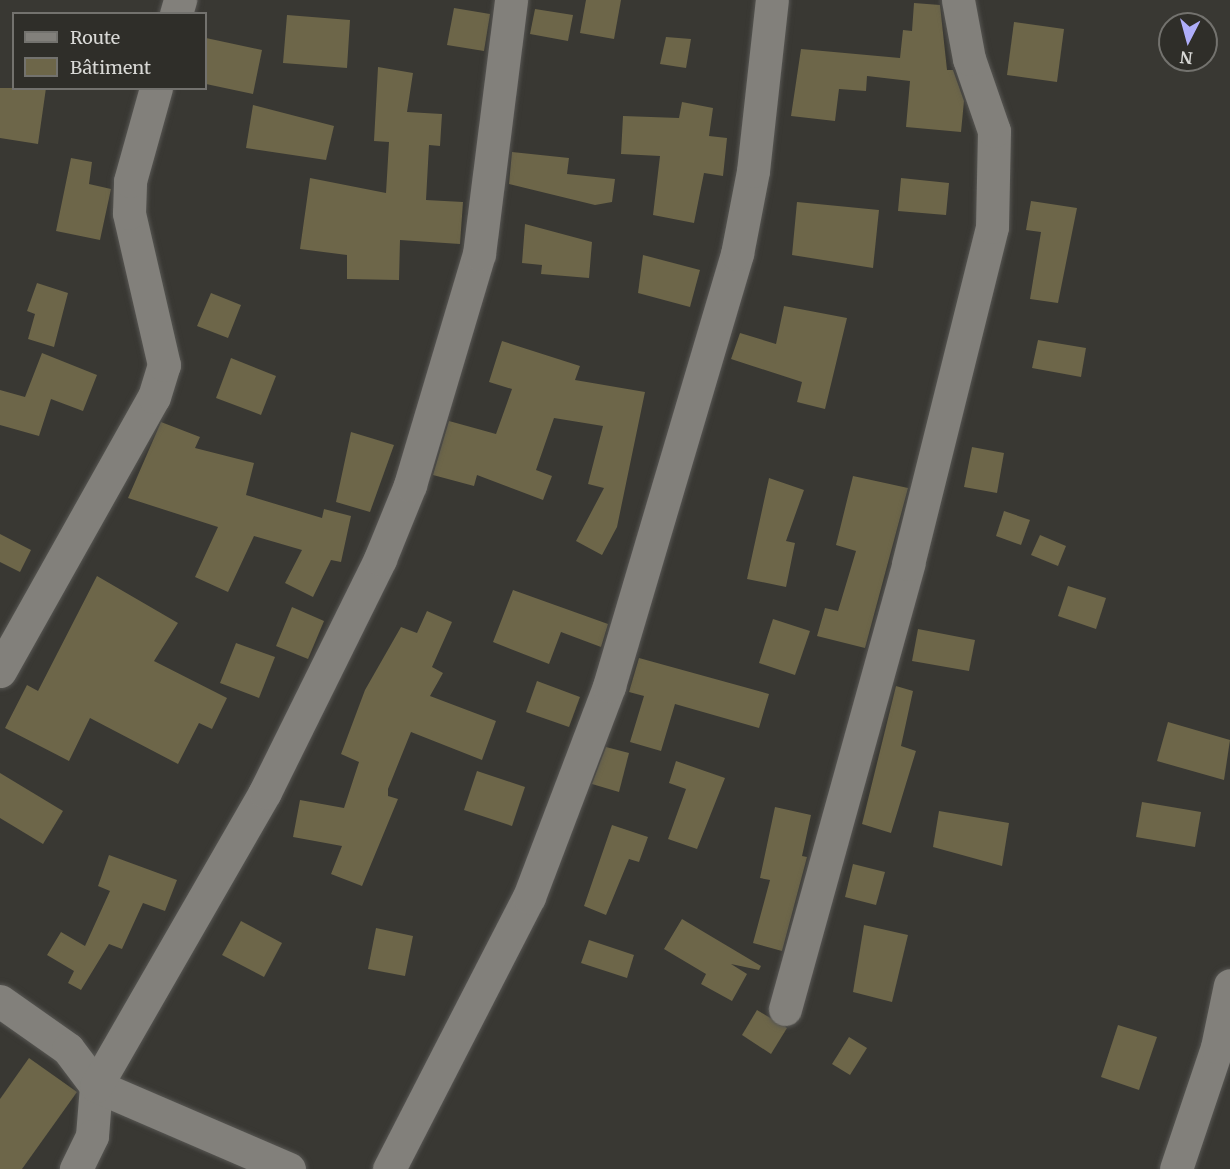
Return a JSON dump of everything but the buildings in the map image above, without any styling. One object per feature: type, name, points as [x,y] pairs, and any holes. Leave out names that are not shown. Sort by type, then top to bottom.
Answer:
[{"type":"street","points":[[76,1169],[92,1136],[96,1086],[265,792],[380,559],[410,485],[479,254],[512,0]]},
{"type":"street","points":[[389,1169],[529,897],[609,686],[737,254],[753,171],[772,0]]},
{"type":"street","points":[[785,1009],[908,564],[992,227],[994,131],[969,59],[958,0]]},
{"type":"street","points":[[0,670],[154,397],[164,365],[129,213],[130,181],[155,90]]},
{"type":"street","points":[[1176,1169],[1217,1047],[1230,985]]},
{"type":"street","points":[[0,1001],[68,1049],[96,1086],[289,1169]]}]
